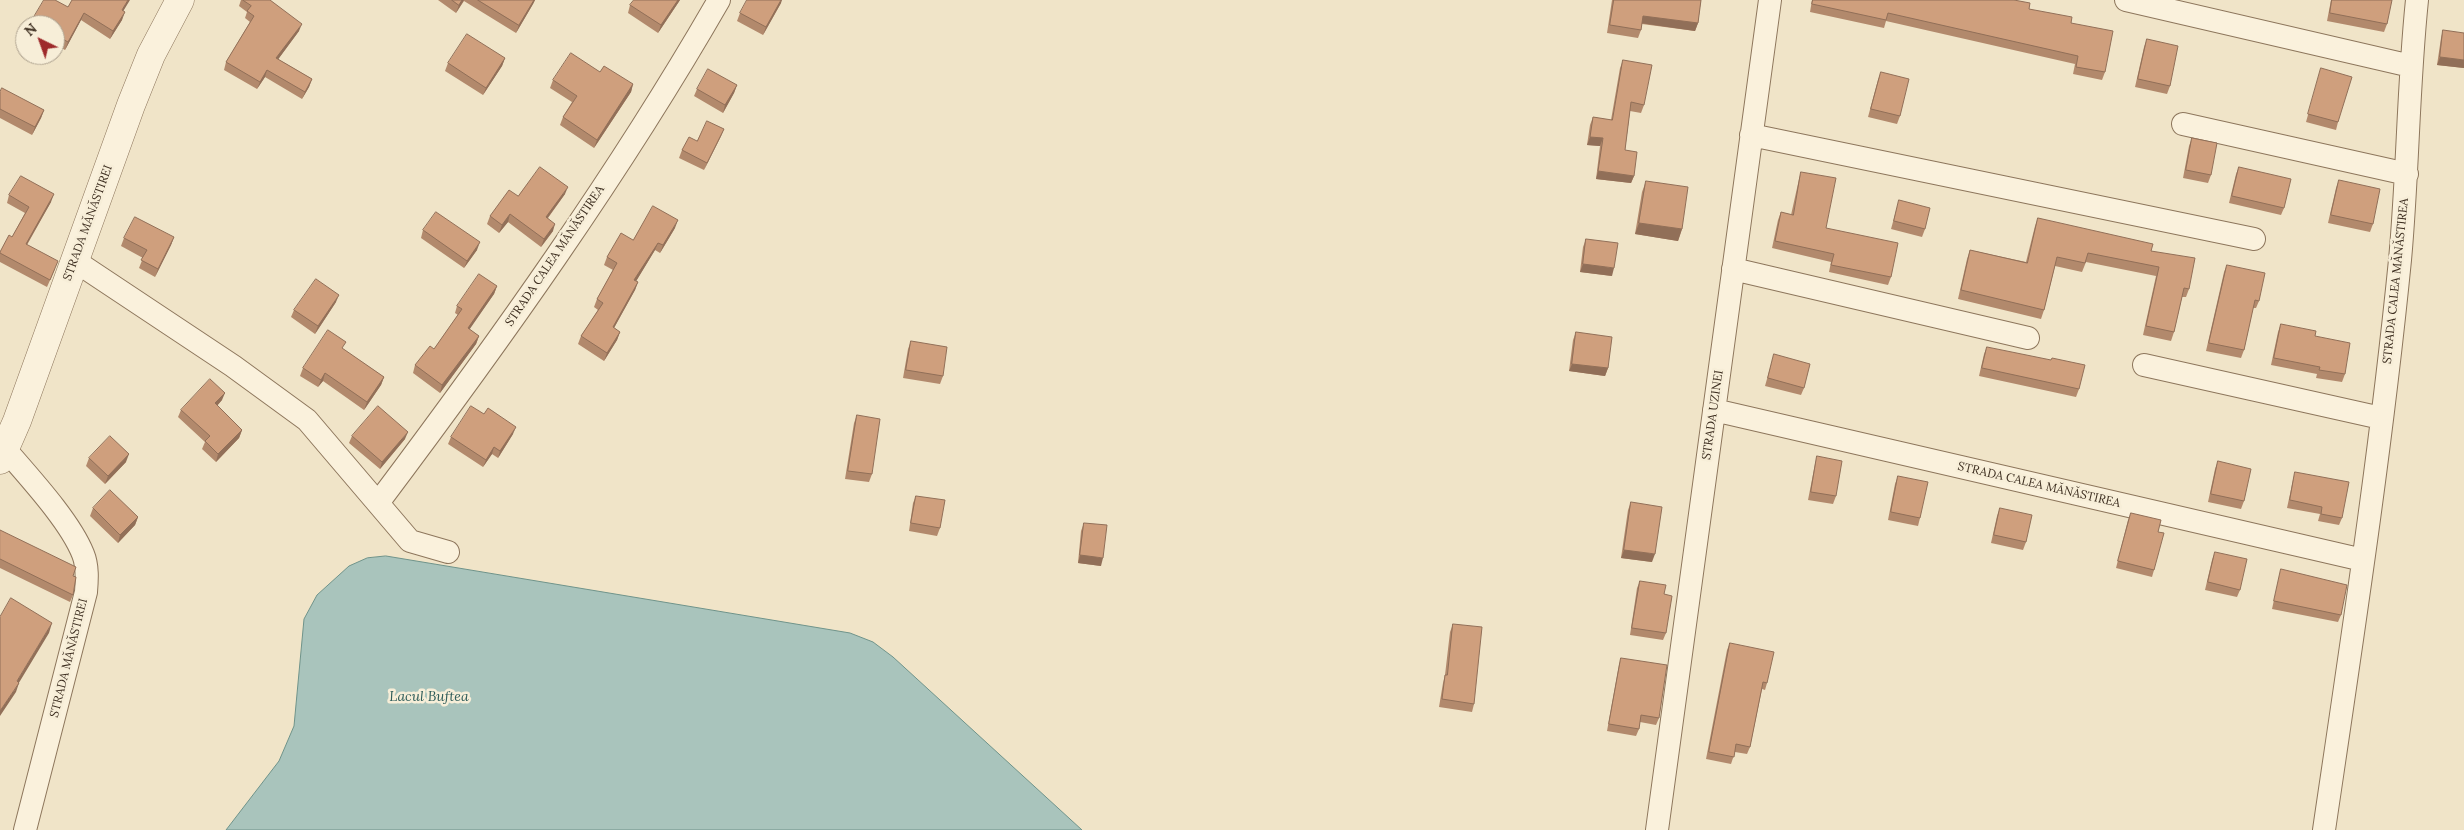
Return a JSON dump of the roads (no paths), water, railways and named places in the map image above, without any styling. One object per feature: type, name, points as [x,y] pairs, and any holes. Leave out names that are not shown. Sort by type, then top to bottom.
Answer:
[{"type":"street","name":"STRADA MĂNĂSTIREI","points":[[25,830],[86,592],[87,574],[84,555],[73,535],[38,488],[3,455],[148,63],[180,0]]},
{"type":"street","name":"STRADA CALEA MĂNĂSTIREA","points":[[378,503],[479,369],[672,82],[720,0]]},
{"type":"street","name":"STRADA UZINEI","points":[[1657,830],[1770,0]]},
{"type":"street","points":[[2126,0],[2410,66]]},
{"type":"street","name":"STRADA CALEA MĂNĂSTIREA","points":[[2324,830],[2363,560],[2399,262],[2407,174],[2410,66],[2417,0]]},
{"type":"street","points":[[2183,124],[2407,174]]},
{"type":"street","points":[[1751,135],[2254,239]]},
{"type":"street","points":[[75,261],[233,366],[307,420],[410,541],[448,552]]},
{"type":"street","points":[[1733,269],[2028,338]]},
{"type":"street","points":[[2144,365],[2381,418]]},
{"type":"street","name":"STRADA CALEA MĂNĂSTIREA","points":[[1714,410],[2363,560]]},
{"type":"water","name":"Lacul Buftea","points":[[386,556],[850,633],[873,642],[893,657],[1082,830],[226,830],[279,761],[294,726],[304,619],[317,595],[349,566],[367,558]]}]
